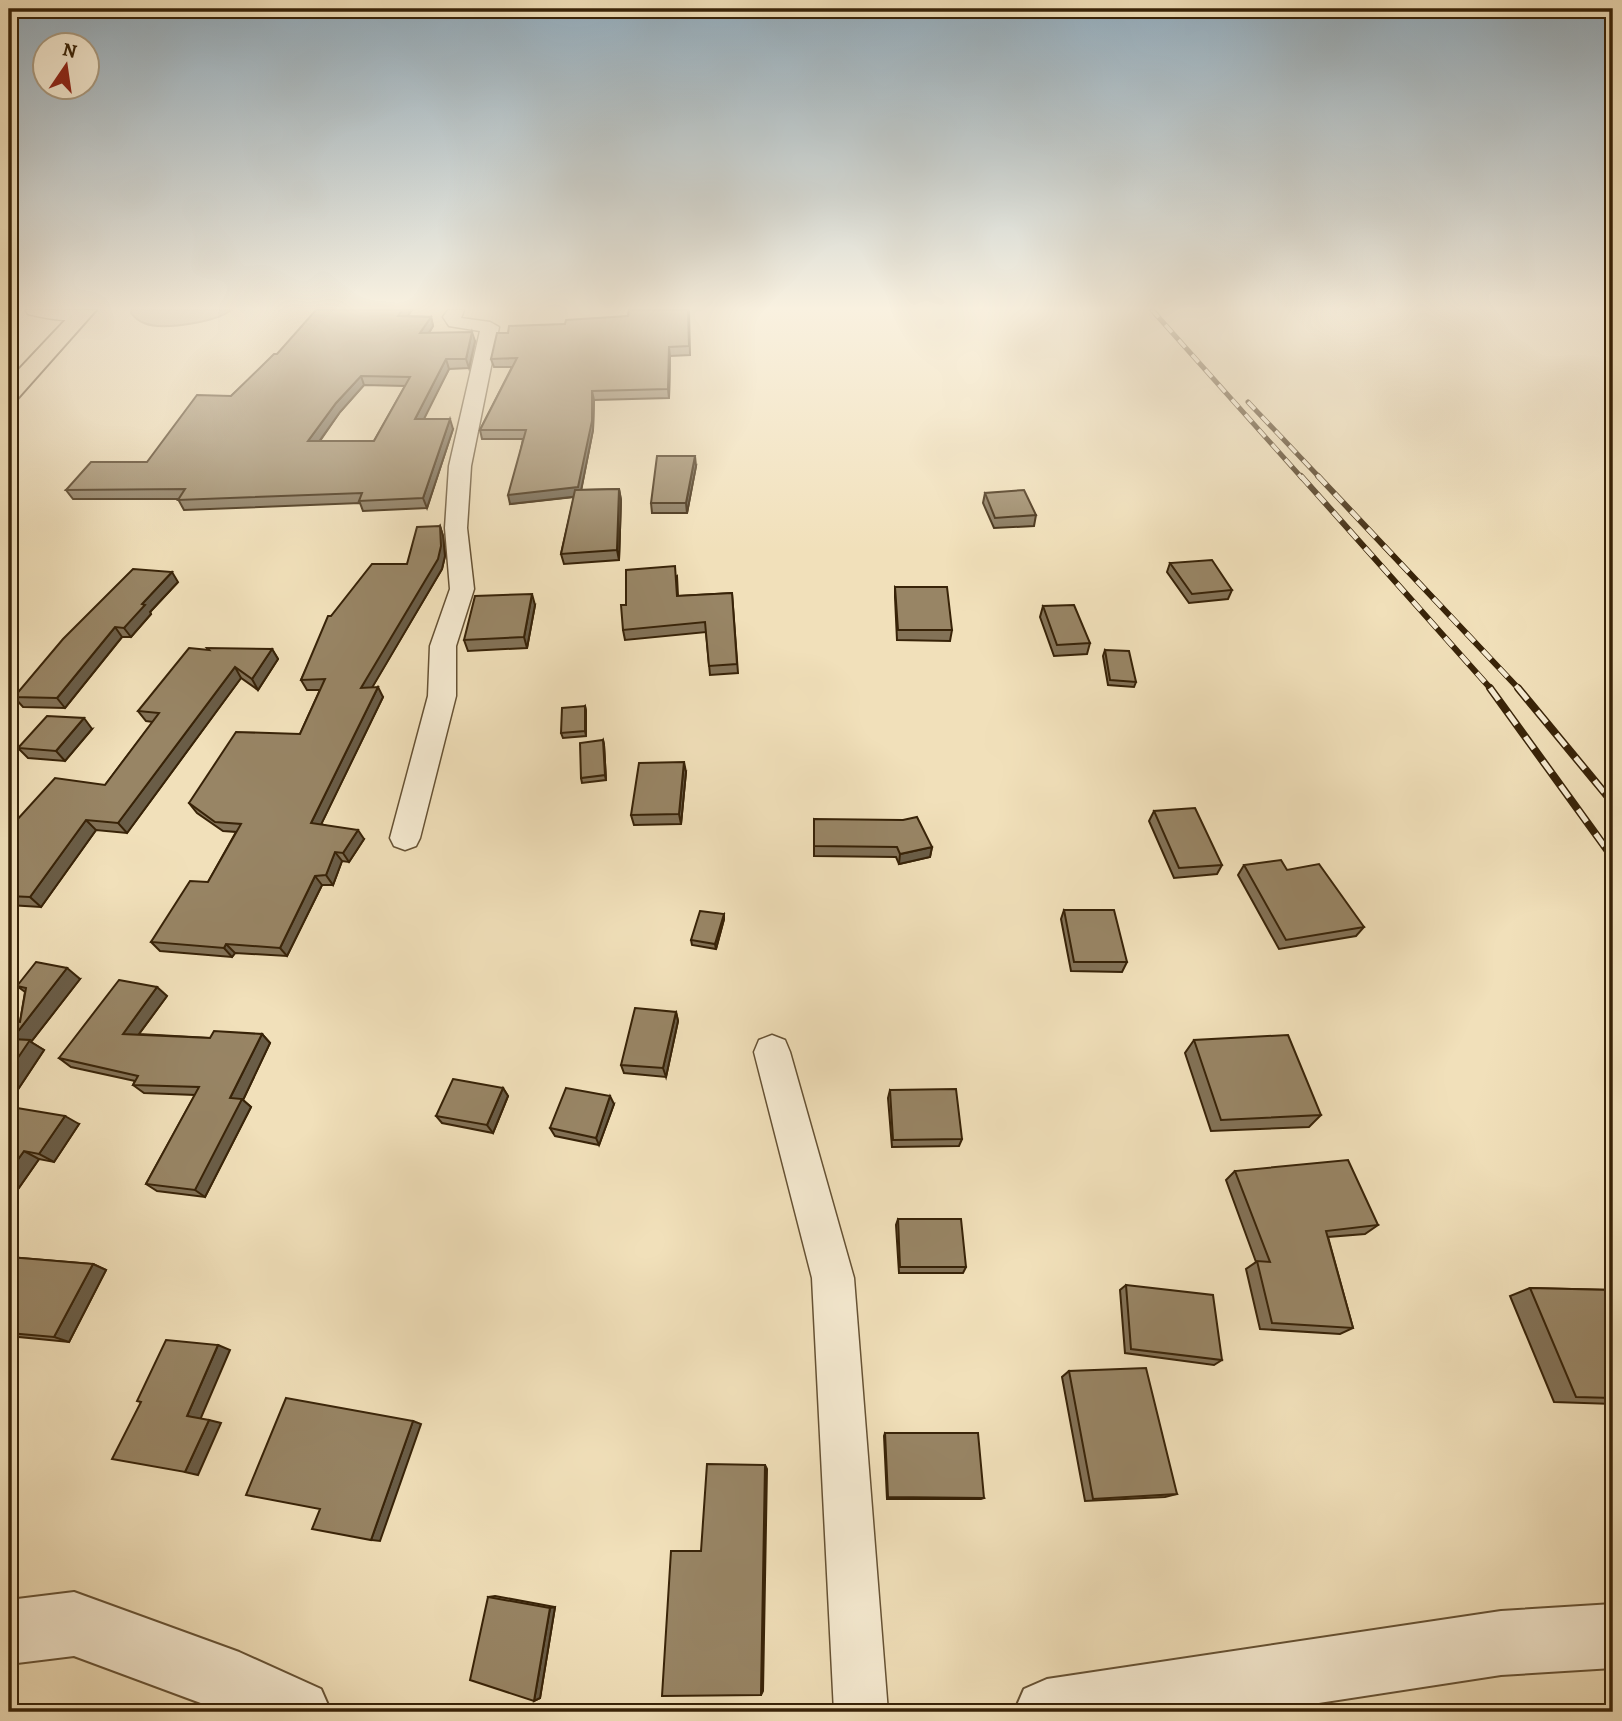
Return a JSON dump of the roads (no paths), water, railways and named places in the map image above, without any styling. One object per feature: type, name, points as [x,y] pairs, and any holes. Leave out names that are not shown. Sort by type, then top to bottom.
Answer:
[{"type":"street","points":[[405,838],[442,696],[443,646],[462,589],[456,528],[460,466],[475,390]]},
{"type":"street","points":[[772,1052],[833,1278],[861,1712]]},
{"type":"street","points":[[9,1632],[74,1624],[239,1685],[299,1712]]},
{"type":"street","points":[[1047,1712],[1501,1643],[1613,1636]]},
{"type":"railway","points":[[1224,390],[1302,478]]},
{"type":"railway","points":[[1248,402],[1320,478]]},
{"type":"railway","points":[[1301,476],[1491,689]]},
{"type":"railway","points":[[1318,476],[1519,689]]},
{"type":"railway","points":[[1490,688],[1613,858]]},
{"type":"railway","points":[[1518,688],[1613,803]]}]
